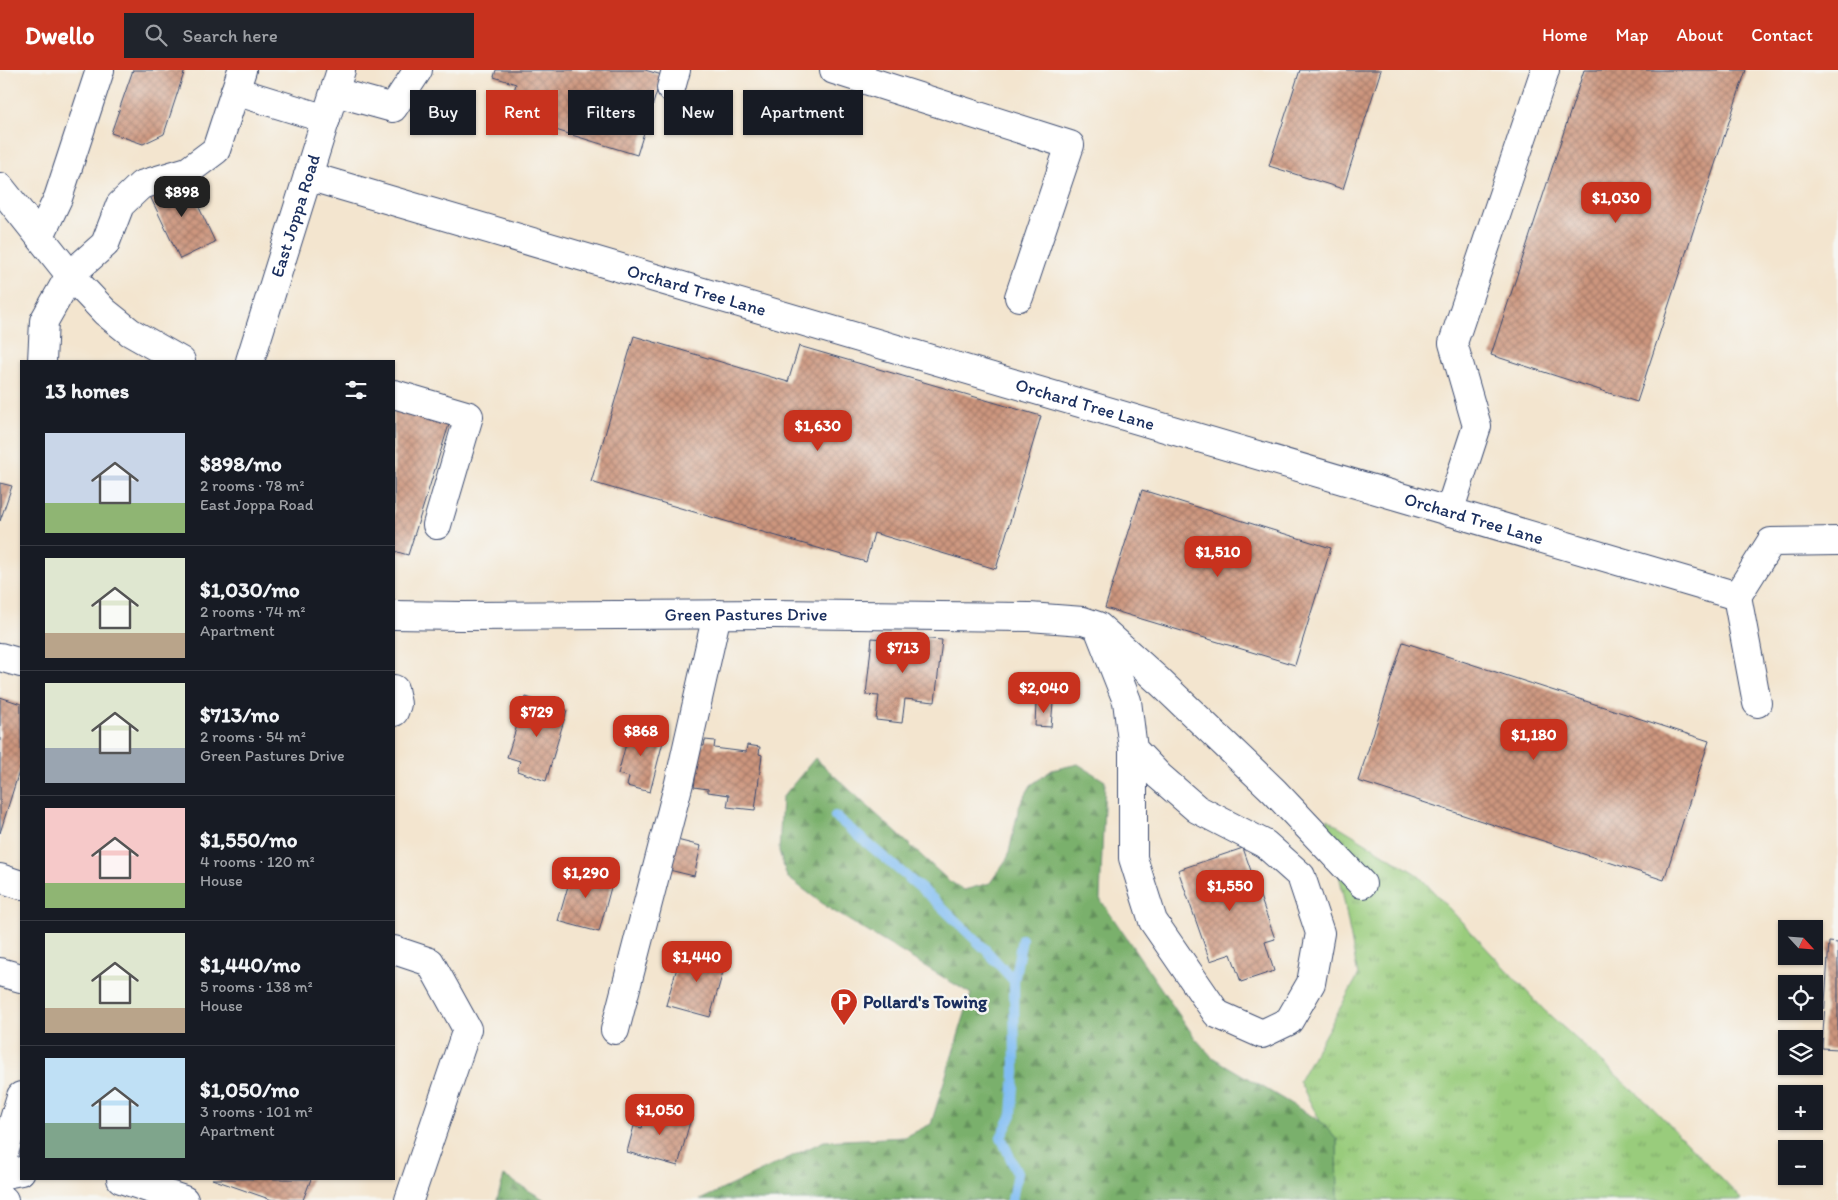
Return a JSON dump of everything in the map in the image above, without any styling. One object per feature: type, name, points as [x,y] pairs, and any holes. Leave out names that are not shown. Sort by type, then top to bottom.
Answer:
[{"type":"street","points":[[40,236],[58,198],[100,70]]},
{"type":"street","points":[[338,81],[393,108],[418,70]]},
{"type":"street","points":[[834,70],[1070,145],[1019,297]]},
{"type":"street","points":[[1449,512],[1477,426],[1453,343],[1545,70]]},
{"type":"street","points":[[42,360],[44,320],[70,276],[105,244],[120,205],[141,185],[188,171],[216,150],[238,81],[326,119]]},
{"type":"street","name":"East Joppa Road","points":[[250,360],[338,81]]},
{"type":"street","name":"Orchard Tree Lane","points":[[308,176],[1737,596]]},
{"type":"street","points":[[0,188],[70,276],[105,312],[165,357]]},
{"type":"street","points":[[395,394],[469,416],[437,525]]},
{"type":"street","points":[[1756,702],[1737,596],[1771,542],[1838,541]]},
{"type":"street","points":[[615,1030],[679,783],[717,614]]},
{"type":"street","name":"Green Pastures Drive","points":[[395,615],[717,614],[1029,617],[1084,621],[1098,626]]},
{"type":"street","points":[[1098,626],[1127,701],[1133,749],[1132,858],[1153,921],[1217,1014],[1262,1034],[1289,1021],[1311,983],[1320,933],[1301,876],[1265,844],[1197,809],[1159,776],[1133,749]]},
{"type":"street","points":[[1098,626],[1160,682],[1274,791],[1362,884]]},
{"type":"street","points":[[0,657],[20,663]]},
{"type":"street","points":[[395,694],[397,704],[395,709]]},
{"type":"street","points":[[0,878],[20,885]]},
{"type":"street","points":[[395,950],[430,962],[467,1029],[409,1200]]},
{"type":"street","points":[[0,972],[20,978]]},
{"type":"street","points":[[0,1166],[4,1137],[20,1098]]},
{"type":"street","points":[[0,1174],[20,1171]]},
{"type":"street","points":[[124,1180],[184,1200]]},
{"type":"street","points":[[0,1198],[4,1200]]},
{"type":"green space","points":[[815,758],[948,880],[964,890],[990,883],[1008,857],[1019,806],[1031,785],[1052,770],[1078,764],[1105,781],[1100,899],[1195,1038],[1212,1057],[1320,1121],[1337,1140],[1338,1200],[700,1200],[824,1141],[905,1137],[931,1124],[971,994],[830,909],[787,877],[779,851],[782,798]]},
{"type":"green space","points":[[1327,819],[1418,875],[1544,1010],[1653,1108],[1742,1200],[1338,1200],[1337,1140],[1320,1121],[1299,1081],[1358,976]]},
{"type":"green space","points":[[504,1176],[545,1200],[497,1200]]},
{"type":"building","points":[[133,70],[185,70],[164,134],[143,144],[111,133]]},
{"type":"building","points":[[496,70],[645,70],[662,75],[654,101],[654,90],[568,90],[568,134],[558,131],[558,90],[514,90],[516,84],[494,77]]},
{"type":"building","points":[[1300,70],[1381,70],[1343,189],[1269,166]]},
{"type":"building","points":[[1584,70],[1746,70],[1637,402],[1491,355]]},
{"type":"building","points":[[572,135],[643,135],[637,155]]},
{"type":"building","points":[[185,177],[215,242],[180,259],[149,194]]},
{"type":"building","points":[[634,336],[788,382],[799,346],[1041,416],[996,569],[874,533],[866,562],[591,482]]},
{"type":"building","points":[[395,398],[452,415],[408,555],[395,551]]},
{"type":"building","points":[[0,483],[12,486],[0,521]]},
{"type":"building","points":[[1142,490],[1331,548],[1295,665],[1105,608]]},
{"type":"building","points":[[908,637],[942,640],[935,702],[905,699],[902,723],[876,720],[879,696],[866,695],[872,638],[908,641]]},
{"type":"building","points":[[1403,642],[1709,741],[1664,880],[1358,781]]},
{"type":"building","points":[[0,697],[20,704],[20,768],[0,833]]},
{"type":"building","points":[[526,697],[567,710],[546,781],[517,771],[520,761],[507,757]]},
{"type":"building","points":[[1036,702],[1053,703],[1051,727],[1035,726]]},
{"type":"building","points":[[631,725],[665,734],[650,792],[627,786],[629,777],[618,774]]},
{"type":"building","points":[[705,740],[715,741],[714,748],[746,752],[747,745],[760,747],[759,754],[762,755],[755,810],[727,807],[729,795],[708,792],[708,789],[694,787],[700,746],[704,746]]},
{"type":"building","points":[[673,839],[701,846],[694,876],[665,869]]},
{"type":"building","points":[[1243,848],[1275,939],[1265,942],[1274,971],[1241,982],[1231,954],[1210,961],[1178,870]]},
{"type":"building","points":[[574,865],[614,876],[599,932],[558,921]]},
{"type":"building","points":[[1829,942],[1838,943],[1838,1049],[1823,1048]]},
{"type":"building","points":[[691,948],[727,958],[710,1017],[666,1005],[679,961],[687,963]]},
{"type":"building","points":[[648,1106],[691,1118],[678,1166],[627,1152],[634,1126],[642,1128]]},
{"type":"building","points":[[215,1180],[311,1180],[303,1200],[272,1200]]},
{"type":"waterway","points":[[835,816],[931,897],[985,949],[1014,981]]},
{"type":"waterway","points":[[1012,1200],[1017,1173],[1001,1137],[1012,1115],[1015,1072],[1014,981],[1022,939]]},
{"type":"place","name":"Pollard's Towing","points":[[844,1026]]}]
